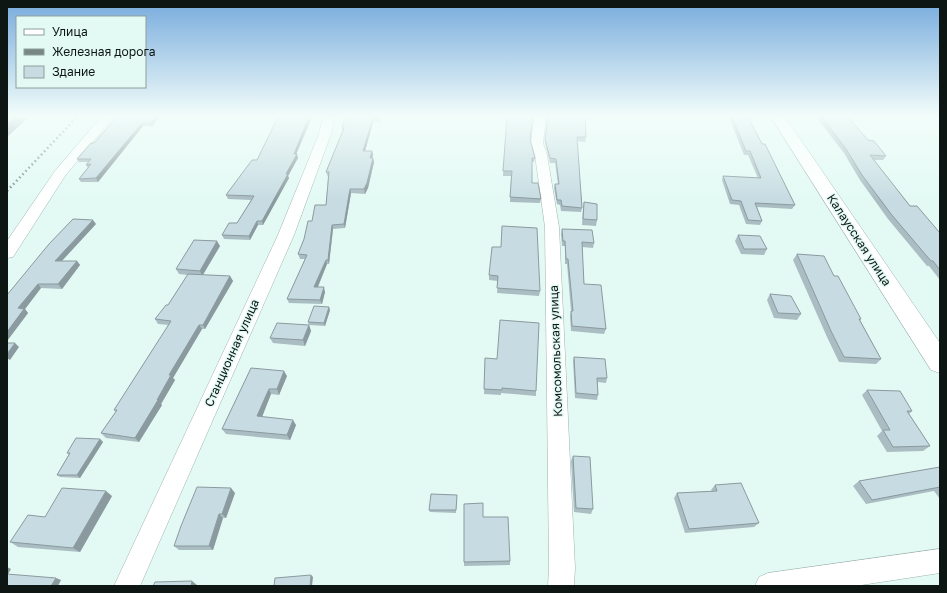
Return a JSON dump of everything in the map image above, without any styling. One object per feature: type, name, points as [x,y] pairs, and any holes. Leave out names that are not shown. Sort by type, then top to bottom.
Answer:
[{"type":"street","points":[[7,253],[60,174],[84,145]]},
{"type":"street","name":"Станционная улица","points":[[127,586],[286,235],[320,145]]},
{"type":"street","name":"Комсомольская улица","points":[[538,145],[541,155],[552,227],[562,544],[561,586]]},
{"type":"street","name":"Калаусская улица","points":[[796,145],[940,363]]},
{"type":"street","points":[[768,586],[940,561]]},
{"type":"building","points":[[90,145],[124,145],[96,178],[79,179],[91,164],[86,165],[91,159],[77,159]]},
{"type":"building","points":[[264,145],[298,145],[294,154],[297,154],[286,174],[288,174],[262,221],[257,221],[249,236],[222,235],[229,223],[237,223],[254,196],[226,195],[252,160],[257,160]]},
{"type":"building","points":[[337,145],[365,145],[363,151],[372,151],[370,158],[373,158],[367,183],[364,189],[350,189],[344,224],[332,225],[328,260],[326,260],[314,287],[324,287],[320,300],[287,299],[307,255],[298,254],[304,239],[308,221],[312,221],[315,205],[326,205],[329,172],[326,172]]},
{"type":"building","points":[[505,145],[531,145],[535,158],[532,158],[532,183],[538,183],[541,199],[510,197],[512,171],[503,171]]},
{"type":"building","points":[[546,145],[578,145],[582,208],[562,206],[561,200],[557,200],[555,184],[559,184],[556,159],[550,158]]},
{"type":"building","points":[[743,145],[765,145],[795,205],[755,203],[762,221],[748,220],[741,201],[732,200],[723,176],[761,178],[750,151],[746,151]]},
{"type":"building","points":[[843,145],[877,145],[886,156],[870,155],[910,206],[917,206],[940,233],[940,270],[891,214],[862,175]]},
{"type":"building","points":[[584,202],[597,204],[597,220],[583,219]]},
{"type":"building","points":[[73,219],[93,220],[55,261],[77,261],[58,284],[38,284],[18,308],[24,309],[7,332],[7,295],[49,244]]},
{"type":"building","points":[[502,226],[537,228],[540,291],[497,288],[498,276],[489,275],[492,247],[501,247]]},
{"type":"building","points":[[562,229],[592,230],[594,243],[582,242],[584,284],[601,285],[606,329],[572,326],[571,311],[573,311],[568,259],[566,259],[565,241],[563,241]]},
{"type":"building","points":[[738,235],[760,236],[767,249],[744,249]]},
{"type":"building","points":[[194,240],[217,241],[200,271],[176,269]]},
{"type":"building","points":[[797,254],[824,256],[834,276],[838,276],[881,359],[844,357]]},
{"type":"building","points":[[188,274],[230,276],[203,325],[199,325],[169,375],[171,375],[158,400],[135,438],[101,433],[117,410],[114,410],[171,321],[155,319],[166,305],[168,305]]},
{"type":"building","points":[[770,294],[791,296],[801,314],[778,313]]},
{"type":"building","points":[[314,306],[329,307],[324,323],[308,322]]},
{"type":"building","points":[[500,320],[539,323],[536,391],[502,388],[502,390],[484,389],[485,358],[497,359]]},
{"type":"building","points":[[277,323],[309,325],[303,340],[270,338]]},
{"type":"building","points":[[7,343],[15,343],[7,354]]},
{"type":"building","points":[[574,357],[605,359],[607,378],[597,378],[598,395],[576,393]]},
{"type":"building","points":[[251,368],[284,371],[277,389],[269,389],[257,416],[293,420],[287,435],[222,429]]},
{"type":"building","points":[[867,390],[900,391],[912,411],[907,411],[930,446],[893,447],[883,430],[890,430]]},
{"type":"building","points":[[76,438],[100,439],[77,475],[57,475],[70,453],[67,453]]},
{"type":"building","points":[[573,456],[590,457],[593,509],[576,508]]},
{"type":"building","points":[[940,467],[940,487],[872,500],[859,481]]},
{"type":"building","points":[[741,483],[759,523],[689,529],[677,493],[717,491],[715,485]]},
{"type":"building","points":[[197,487],[231,488],[222,514],[219,514],[209,546],[174,546],[181,526]]},
{"type":"building","points":[[62,488],[106,491],[73,548],[10,542],[28,515],[45,517]]},
{"type":"building","points":[[431,494],[457,495],[456,510],[429,510]]},
{"type":"building","points":[[483,503],[483,517],[508,517],[510,561],[464,562],[464,504]]},
{"type":"building","points":[[7,574],[56,578],[51,586],[7,586]]},
{"type":"building","points":[[311,575],[310,586],[274,586],[275,578]]},
{"type":"building","points":[[192,581],[191,586],[153,586],[155,582]]},
{"type":"railway","points":[[7,191],[51,145]]}]
